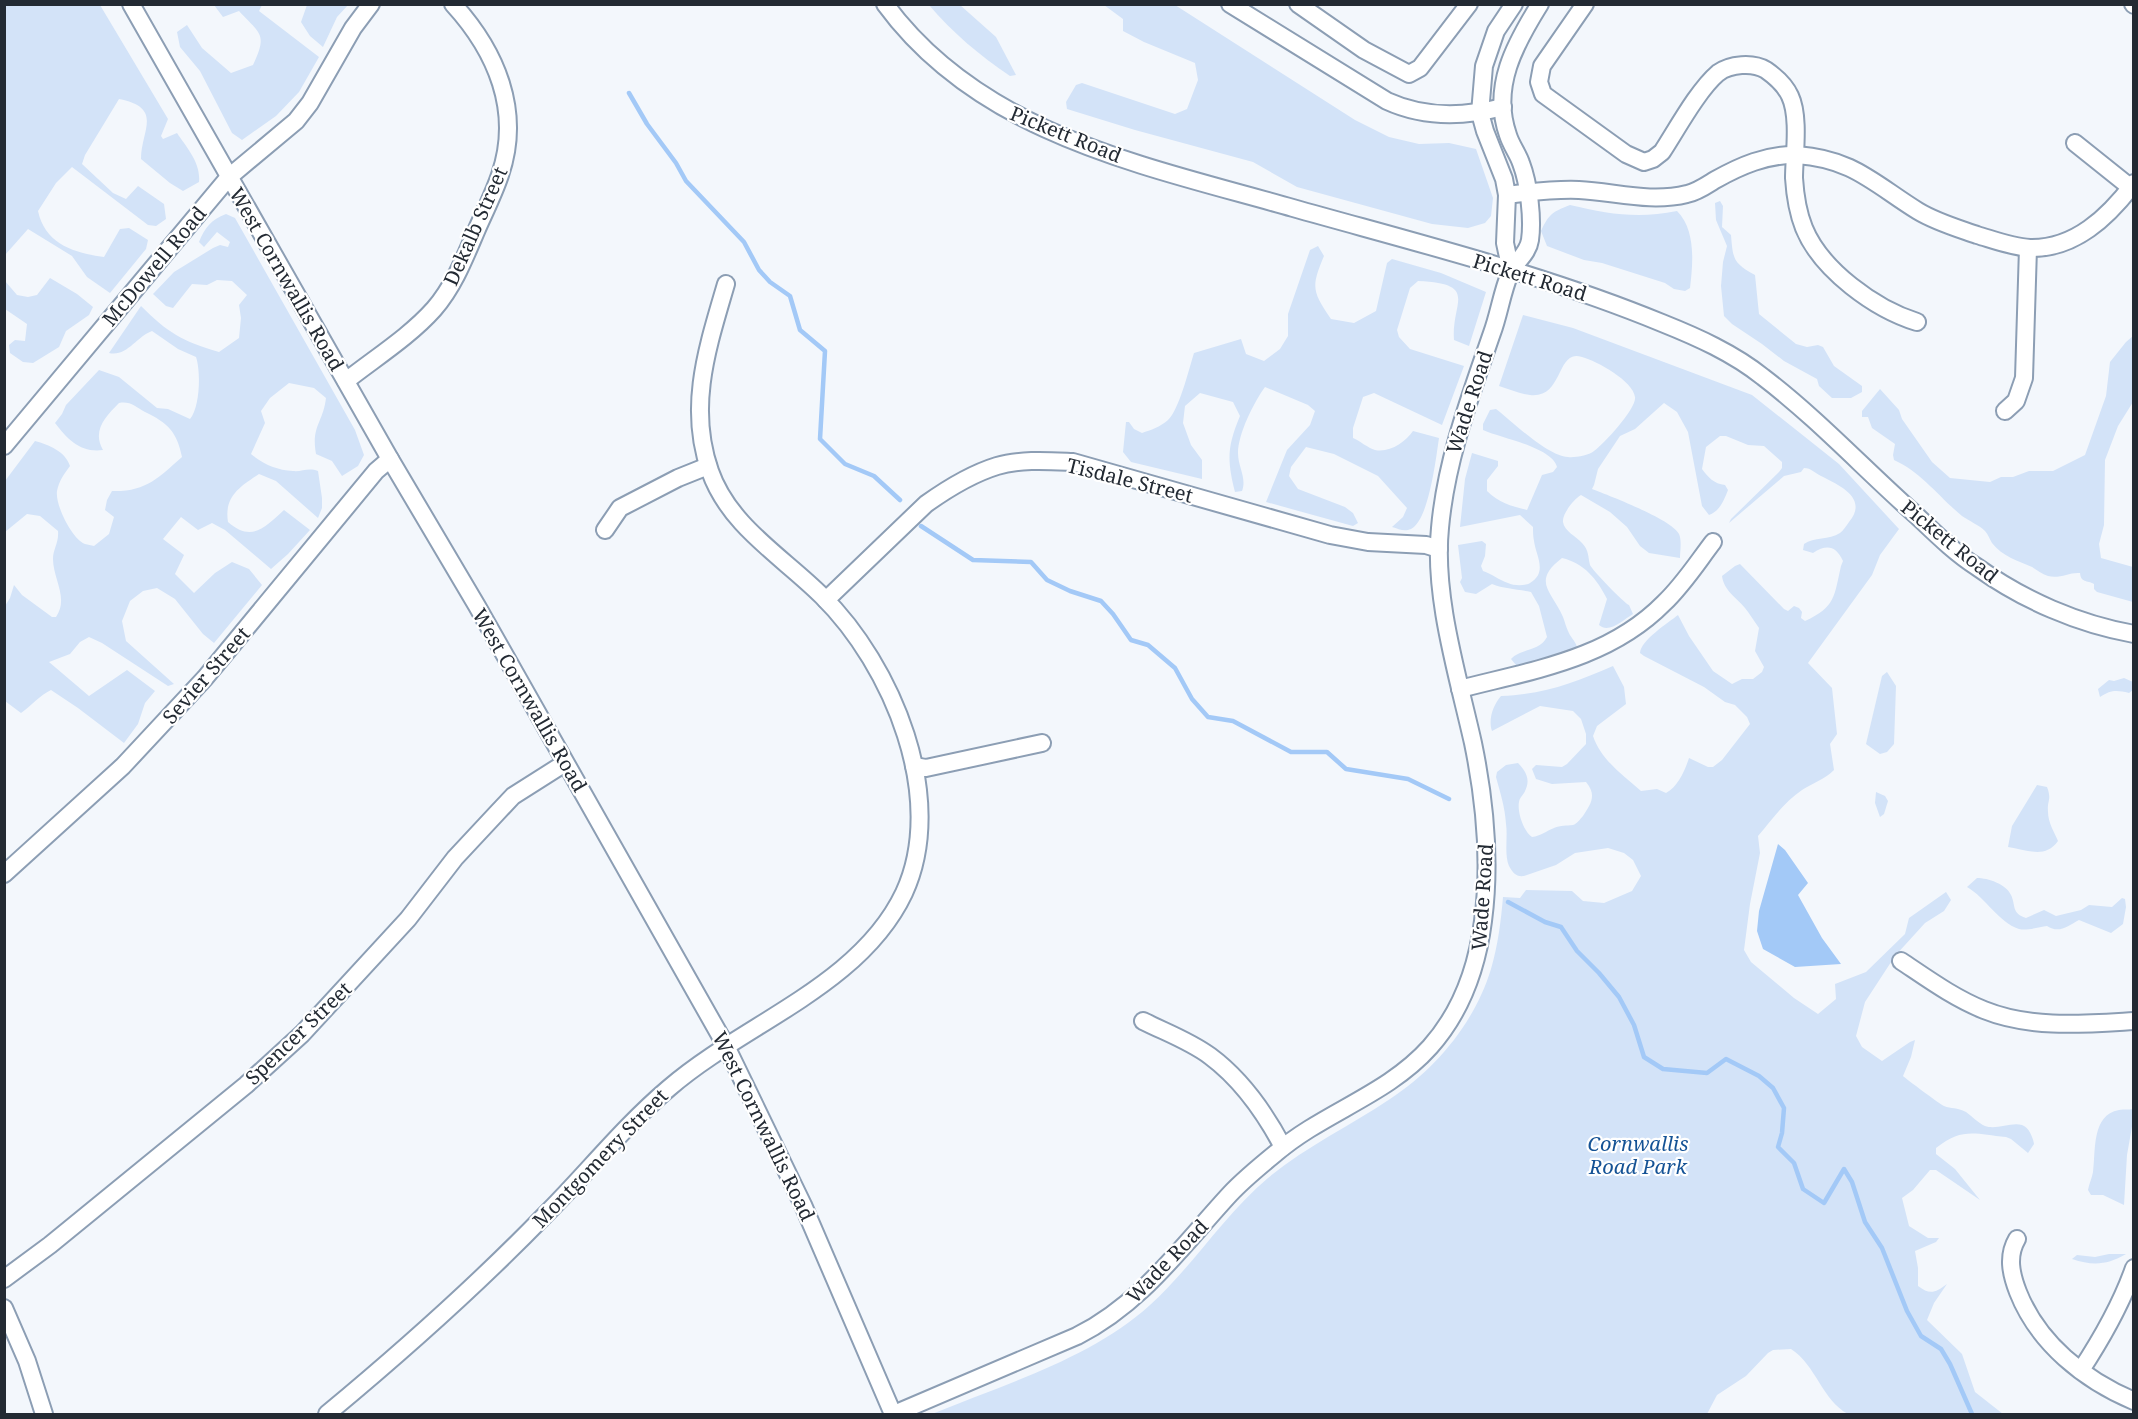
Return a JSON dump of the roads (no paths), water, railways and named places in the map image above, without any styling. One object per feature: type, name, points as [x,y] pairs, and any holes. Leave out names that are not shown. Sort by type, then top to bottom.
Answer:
[{"type":"street","name":"West Cornwallis Road","points":[[131,4],[390,459],[477,606],[726,1046],[812,1226],[893,1414]]},
{"type":"street","name":"McDowell Road","points":[[4,446],[229,177],[296,121],[310,103],[352,28],[371,4]]},
{"type":"street","name":"Dekalb Street","points":[[346,381],[421,322],[436,307],[461,267],[500,174],[507,145],[508,119],[498,74],[489,52],[453,4]]},
{"type":"street","name":"Pickett Road","points":[[885,4],[905,31],[987,100],[1059,136],[1147,166],[1577,290],[1702,340],[1731,355],[1761,375],[1974,566],[2015,592],[2054,609],[2088,623],[2133,634]]},
{"type":"street","points":[[1230,4],[1400,107],[1437,114],[1480,113],[1503,107]]},
{"type":"street","points":[[1298,4],[1364,50],[1409,74],[1420,68],[1469,4]]},
{"type":"street","points":[[1511,271],[1505,243],[1507,195],[1504,179],[1480,113],[1484,66],[1496,31],[1514,4]]},
{"type":"street","points":[[1511,271],[1528,250],[1531,215],[1523,166],[1508,137],[1503,107],[1503,84],[1518,40],[1540,4]]},
{"type":"street","points":[[1585,4],[1542,66],[1539,82],[1543,94],[1626,154],[1644,162],[1662,152],[1706,86],[1720,72],[1739,65],[1760,66],[1779,79],[1791,97],[1794,115],[1794,181],[1797,205],[1803,226],[1811,242],[1839,274],[1870,300],[1884,309],[1917,322]]},
{"type":"street","points":[[1507,195],[1580,190],[1639,198],[1662,198],[1689,194],[1743,164],[1771,157],[1794,155],[1821,158],[1855,169],[1932,218],[1999,242],[2028,248],[2046,247],[2068,240],[2089,229],[2108,214],[2132,185],[2075,143]]},
{"type":"street","points":[[2005,411],[2016,401],[2024,378],[2028,248]]},
{"type":"street","name":"Wade Road","points":[[893,1414],[1077,1336],[1106,1321],[1152,1282],[1232,1192],[1283,1147],[1387,1085],[1412,1066],[1432,1046],[1454,1015],[1479,953],[1485,907],[1488,842],[1474,747],[1451,649],[1440,576],[1439,549],[1444,493],[1454,448],[1511,271]]},
{"type":"street","name":"Montgomery Street","points":[[327,1414],[441,1318],[546,1215],[609,1145],[672,1085],[726,1046],[848,966],[890,918],[910,878],[919,839],[919,795],[908,741],[876,670],[846,624],[826,600],[752,534],[718,492],[708,466],[700,411],[701,376],[726,284]]},
{"type":"street","name":"Sevier Street","points":[[4,874],[123,766],[206,678],[376,471],[390,459]]},
{"type":"street","name":"Tisdale Street","points":[[826,600],[926,504],[944,491],[997,466],[1010,464],[1073,462],[1330,535],[1368,542],[1426,545],[1439,549]]},
{"type":"street","points":[[605,530],[620,508],[654,489],[708,466]]},
{"type":"street","points":[[1460,689],[1565,663],[1618,640],[1642,624],[1664,604],[1683,583],[1713,542]]},
{"type":"street","points":[[914,766],[926,768],[1042,743]]},
{"type":"street","name":"Spencer Street","points":[[4,1279],[50,1245],[238,1092],[302,1034],[408,919],[455,858],[505,805],[531,784],[565,763]]},
{"type":"street","points":[[1901,961],[1963,1001],[1985,1011],[2046,1023],[2133,1021]]},
{"type":"street","points":[[1143,1021],[1185,1041],[1222,1066],[1242,1086],[1273,1128],[1283,1147]]},
{"type":"street","points":[[2017,1239],[2012,1254],[2012,1271],[2025,1309],[2034,1324],[2052,1347],[2081,1370],[2106,1388],[2133,1401]]},
{"type":"street","points":[[2081,1370],[2102,1337],[2127,1287],[2133,1268]]},
{"type":"street","points":[[4,1308],[27,1361],[44,1414]]},
{"type":"water","points":[[1778,844],[1785,850],[1808,883],[1798,895],[1822,938],[1841,964],[1795,967],[1763,949],[1757,931],[1759,911]]},
{"type":"waterway","points":[[629,93],[686,181],[744,242],[759,270],[770,282],[790,296],[800,330],[825,351],[820,439],[845,464],[874,476],[900,500]]},
{"type":"waterway","points":[[921,526],[973,560],[1031,562],[1047,580],[1070,591],[1101,601],[1131,640],[1148,645],[1175,668],[1192,699],[1208,717],[1233,721],[1291,752],[1327,752],[1346,769],[1408,779],[1449,799]]},
{"type":"waterway","points":[[1508,902],[1545,922],[1561,927],[1577,951],[1619,997],[1634,1025],[1644,1057],[1663,1069],[1707,1073],[1726,1059],[1759,1076],[1773,1088],[1784,1108],[1782,1133],[1778,1147],[1794,1163],[1803,1189],[1824,1203],[1844,1169],[1852,1182],[1865,1222],[1882,1248],[1907,1311],[1921,1336],[1941,1349],[1972,1414]]},
{"type":"park label","name":"Cornwallis Road Park","points":[[1638,1154]]}]
